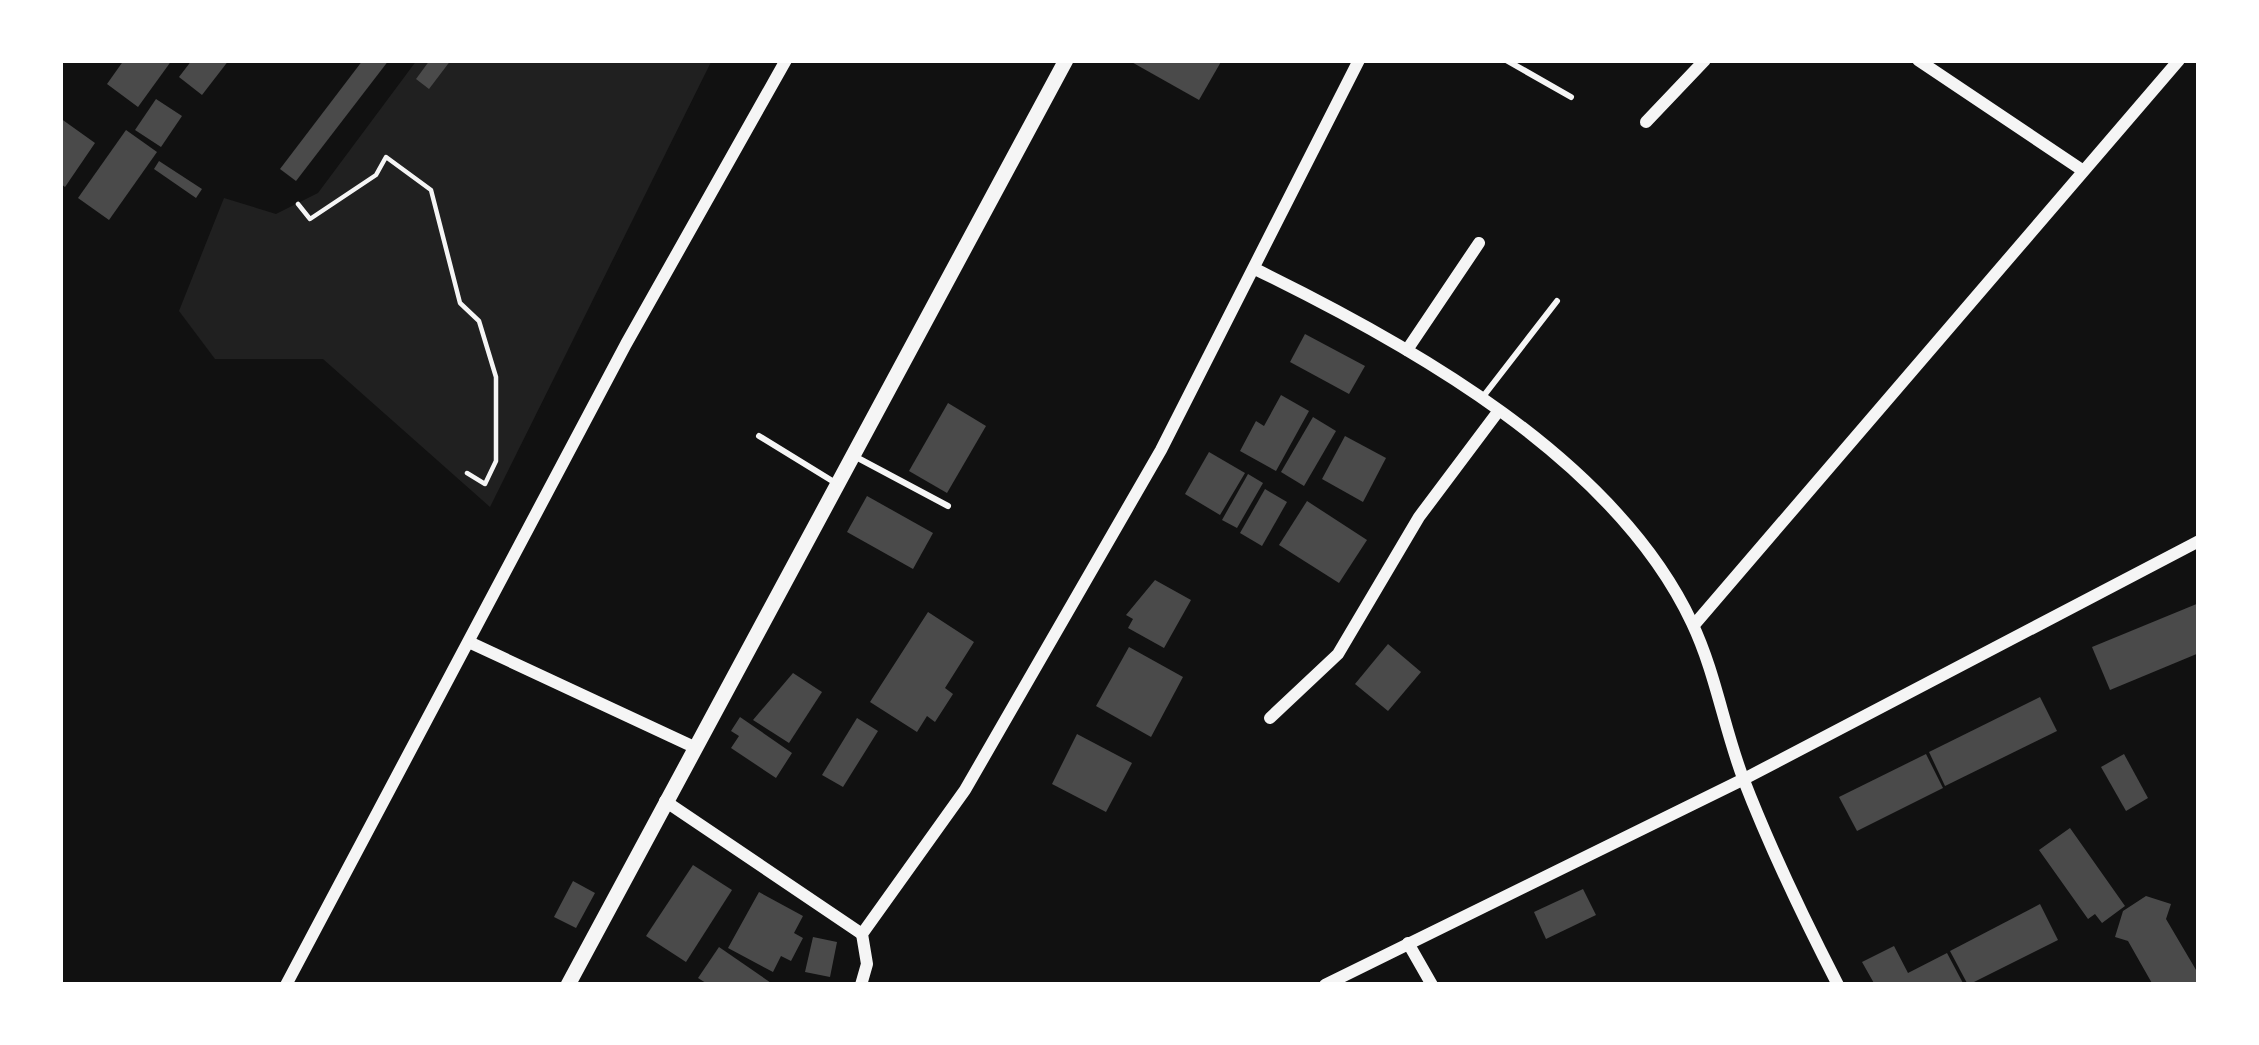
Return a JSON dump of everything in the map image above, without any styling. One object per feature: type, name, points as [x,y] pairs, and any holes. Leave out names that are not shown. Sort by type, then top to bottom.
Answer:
[{"type":"street","points":[[286,985],[626,344],[786,60]]},
{"type":"street","points":[[568,985],[1066,60]]},
{"type":"street","points":[[861,985],[867,964],[862,934],[964,790],[1162,450],[1359,60]]},
{"type":"street","points":[[1646,122],[1706,60]]},
{"type":"street","points":[[1918,60],[2082,170]]},
{"type":"street","points":[[1694,625],[2179,60]]},
{"type":"street","points":[[1408,350],[1479,243]]},
{"type":"street","points":[[1255,269],[1408,350],[1555,454],[1621,517],[1667,578],[1694,625],[1744,779],[1838,985]]},
{"type":"street","points":[[1270,718],[1338,654],[1419,517],[1497,413]]},
{"type":"street","points":[[1325,985],[1744,779],[2199,541]]},
{"type":"street","points":[[470,644],[694,747]]},
{"type":"street","points":[[665,801],[862,934]]},
{"type":"street","points":[[1408,943],[1432,985]]},
{"type":"lane","points":[[1506,60],[1571,97]]},
{"type":"lane","points":[[1480,401],[1557,301]]},
{"type":"lane","points":[[759,436],[837,484]]},
{"type":"lane","points":[[853,455],[948,506]]},
{"type":"path","points":[[298,204],[310,219],[376,175],[386,157],[431,190],[460,303],[478,321],[498,390],[496,461],[485,484],[467,473]]},
{"type":"shaded area","points":[[417,60],[712,60],[490,507],[323,359],[215,359],[179,311],[224,198],[276,214],[318,193]]},
{"type":"building","points":[[124,60],[172,60],[138,107],[107,84]]},
{"type":"building","points":[[192,60],[229,60],[202,95],[179,77]]},
{"type":"building","points":[[363,60],[389,60],[296,181],[280,169]]},
{"type":"building","points":[[430,60],[451,60],[429,89],[416,79]]},
{"type":"building","points":[[1128,60],[1222,60],[1199,100]]},
{"type":"building","points":[[156,99],[182,116],[161,147],[135,130]]},
{"type":"building","points":[[60,118],[95,143],[65,187],[60,183]]},
{"type":"building","points":[[126,130],[157,152],[109,220],[78,198]]},
{"type":"building","points":[[159,161],[202,189],[196,198],[154,169]]},
{"type":"building","points":[[1305,334],[1365,366],[1349,394],[1290,362]]},
{"type":"building","points":[[1281,395],[1309,411],[1276,471],[1240,451],[1256,421],[1264,426]]},
{"type":"building","points":[[948,403],[986,426],[947,493],[909,471]]},
{"type":"building","points":[[1313,417],[1336,431],[1304,486],[1281,472]]},
{"type":"building","points":[[1345,436],[1386,458],[1363,502],[1322,479]]},
{"type":"building","points":[[1209,452],[1245,473],[1220,515],[1185,494]]},
{"type":"building","points":[[1248,474],[1263,483],[1237,528],[1222,520]]},
{"type":"building","points":[[1265,489],[1287,502],[1262,546],[1240,533]]},
{"type":"building","points":[[867,496],[933,533],[913,569],[847,532]]},
{"type":"building","points":[[1307,501],[1367,540],[1339,583],[1279,545]]},
{"type":"building","points":[[1155,580],[1191,600],[1164,648],[1128,628],[1133,619],[1126,615]]},
{"type":"building","points":[[2199,603],[2199,653],[2110,690],[2092,647]]},
{"type":"building","points":[[928,612],[974,642],[945,688],[953,694],[935,722],[927,716],[917,732],[870,702]]},
{"type":"building","points":[[1388,644],[1421,672],[1388,711],[1355,684]]},
{"type":"building","points":[[1129,647],[1183,677],[1151,737],[1096,706]]},
{"type":"building","points":[[793,673],[822,692],[789,743],[753,720]]},
{"type":"building","points":[[2040,697],[2057,731],[1945,786],[1929,752]]},
{"type":"building","points":[[740,717],[792,753],[776,778],[731,748],[739,736],[731,731]]},
{"type":"building","points":[[857,718],[878,731],[843,787],[822,775]]},
{"type":"building","points":[[1077,734],[1132,763],[1106,812],[1052,784]]},
{"type":"building","points":[[1926,754],[1943,788],[1857,831],[1839,797]]},
{"type":"building","points":[[2124,754],[2148,798],[2126,811],[2101,767]]},
{"type":"building","points":[[2070,828],[2125,906],[2102,923],[2095,914],[2088,919],[2039,850]]},
{"type":"building","points":[[693,865],[732,890],[686,962],[646,936]]},
{"type":"building","points":[[573,881],[595,893],[576,928],[554,917]]},
{"type":"building","points":[[1583,889],[1596,915],[1546,939],[1534,912]]},
{"type":"building","points":[[759,892],[803,916],[794,933],[803,938],[791,961],[781,956],[773,972],[728,948]]},
{"type":"building","points":[[2146,896],[2171,904],[2166,919],[2199,975],[2199,985],[2153,985],[2128,941],[2115,937],[2123,911]]},
{"type":"building","points":[[2040,904],[2058,940],[1968,985],[1950,951]]},
{"type":"building","points":[[813,937],[837,942],[830,977],[805,972]]},
{"type":"building","points":[[1894,946],[1908,973],[1947,953],[1964,985],[1875,985],[1862,962]]},
{"type":"building","points":[[719,947],[774,985],[709,985],[698,978]]}]
